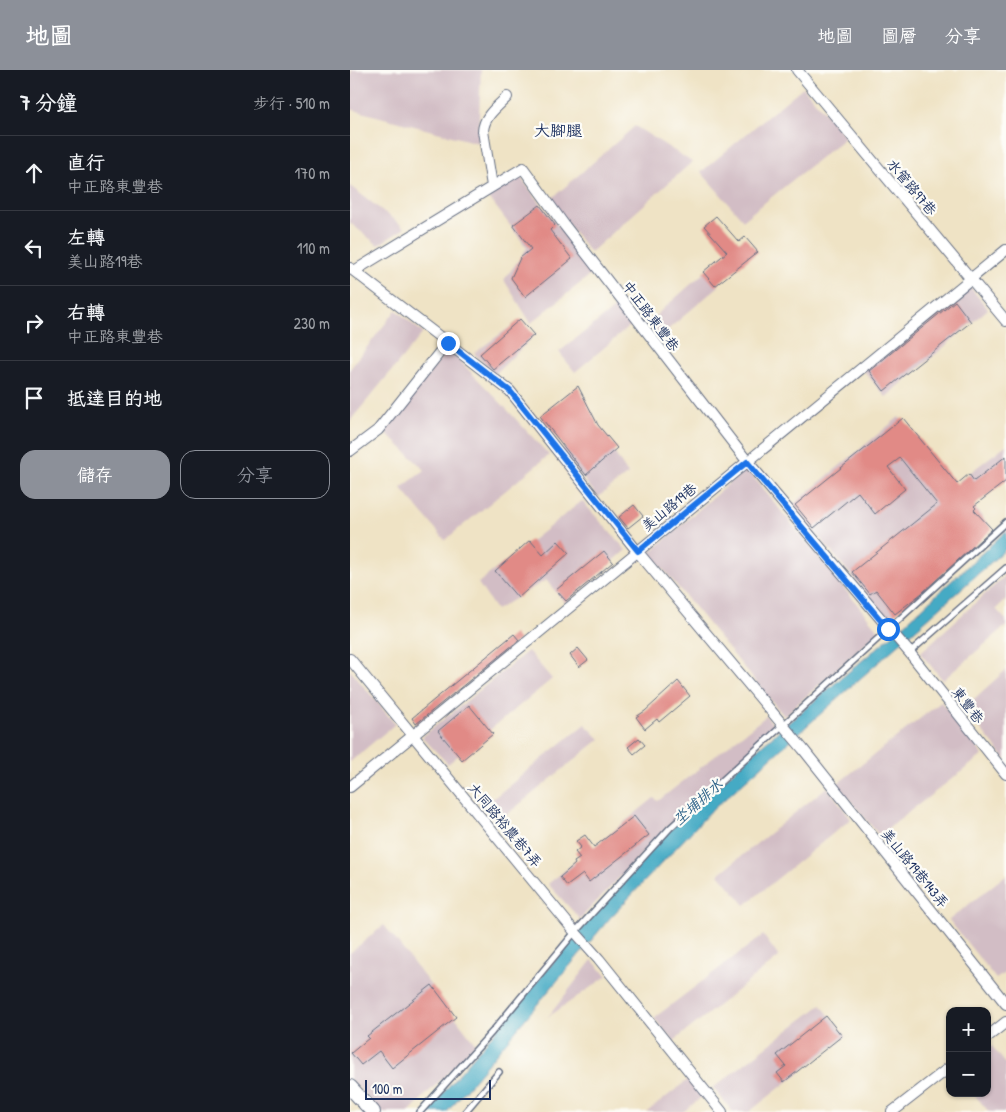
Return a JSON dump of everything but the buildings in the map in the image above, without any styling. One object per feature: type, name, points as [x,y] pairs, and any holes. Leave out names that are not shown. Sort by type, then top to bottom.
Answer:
[{"type":"street","name":"水管路97巷","points":[[797,70],[1006,321]]},
{"type":"street","points":[[492,186],[483,125],[486,118],[507,98]]},
{"type":"street","name":"中正路東豐巷","points":[[638,551],[510,391],[352,270],[523,168],[577,242],[747,462],[888,629]]},
{"type":"street","name":"美山路19巷","points":[[350,787],[1006,250]]},
{"type":"street","points":[[350,451],[378,430],[448,343]]},
{"type":"street","points":[[638,551],[782,724]]},
{"type":"street","name":"東豐巷","points":[[888,629],[909,652],[1006,774]]},
{"type":"street","name":"大同路裕農巷7弄","points":[[350,659],[599,959],[722,1112]]},
{"type":"street","name":"美山路19巷143弄","points":[[782,724],[1006,1004]]},
{"type":"street","points":[[991,1034],[1006,1022]]},
{"type":"street","points":[[892,1112],[946,1069]]},
{"type":"street","points":[[350,1087],[373,1112]]},
{"type":"lane","points":[[420,1112],[492,1032],[575,932],[670,828],[1006,522]]},
{"type":"lane","points":[[909,652],[1006,568]]},
{"type":"lane","points":[[465,1112],[499,1072]]},
{"type":"shaded area","points":[[352,70],[481,70],[478,143],[350,109],[350,77]]},
{"type":"shaded area","points":[[803,87],[846,137],[743,220],[701,172]]},
{"type":"shaded area","points":[[635,126],[692,162],[590,253],[550,200]]},
{"type":"shaded area","points":[[520,177],[594,272],[531,323],[504,280],[527,248],[487,195]]},
{"type":"shaded area","points":[[350,186],[405,228],[378,245],[350,223]]},
{"type":"shaded area","points":[[706,271],[719,286],[658,338],[646,324]]},
{"type":"shaded area","points":[[970,287],[988,309],[886,397],[863,370]]},
{"type":"shaded area","points":[[616,307],[630,326],[575,372],[559,352]]},
{"type":"shaded area","points":[[396,310],[423,333],[350,421],[350,369]]},
{"type":"shaded area","points":[[520,320],[535,335],[494,375],[474,353]]},
{"type":"shaded area","points":[[448,349],[549,455],[445,540],[401,488],[425,470],[385,432]]},
{"type":"shaded area","points":[[899,417],[989,525],[889,620],[792,505]]},
{"type":"shaded area","points":[[596,424],[628,474],[598,497],[561,451]]},
{"type":"shaded area","points":[[1006,445],[1006,480],[977,502],[959,481]]},
{"type":"shaded area","points":[[746,468],[879,631],[784,716],[650,553]]},
{"type":"shaded area","points":[[582,501],[626,550],[565,603],[546,580],[496,610],[478,583]]},
{"type":"shaded area","points":[[1006,575],[1006,599],[996,609],[1006,620],[1006,626],[943,680],[920,653]]},
{"type":"shaded area","points":[[528,651],[552,679],[448,764],[422,737]]},
{"type":"shaded area","points":[[350,670],[395,724],[350,762]]},
{"type":"shaded area","points":[[1006,670],[1006,760],[964,708]]},
{"type":"shaded area","points":[[941,702],[983,755],[879,835],[837,784]]},
{"type":"shaded area","points":[[766,716],[775,727],[671,823],[580,919],[548,884],[654,798],[658,801]]},
{"type":"shaded area","points":[[585,724],[600,739],[500,820],[484,806]]},
{"type":"shaded area","points":[[827,787],[851,819],[745,905],[719,874]]},
{"type":"shaded area","points":[[1006,875],[1006,972],[996,979],[949,920]]},
{"type":"shaded area","points":[[384,925],[476,1044],[409,1112],[382,1112],[350,1079],[350,953]]},
{"type":"shaded area","points":[[763,935],[779,957],[674,1041],[654,1018]]},
{"type":"shaded area","points":[[592,960],[607,976],[548,1017]]},
{"type":"shaded area","points":[[821,1005],[846,1036],[749,1112],[733,1112],[713,1088]]},
{"type":"shaded area","points":[[991,1047],[1006,1064],[1006,1112],[989,1112],[976,1097],[991,1097]]},
{"type":"shaded area","points":[[689,1079],[702,1097],[683,1112],[647,1112]]},
{"type":"water","points":[[1006,531],[1006,549],[709,813],[610,918],[447,1112],[427,1112],[647,851],[762,745],[896,632]]},
{"type":"district","name":"大腳腿","points":[[558,130]]},
{"type":"route","points":[[448,343],[510,391],[638,551],[747,462],[888,629]]},
{"type":"water label","name":"坔埔排水","points":[[698,802]]}]
